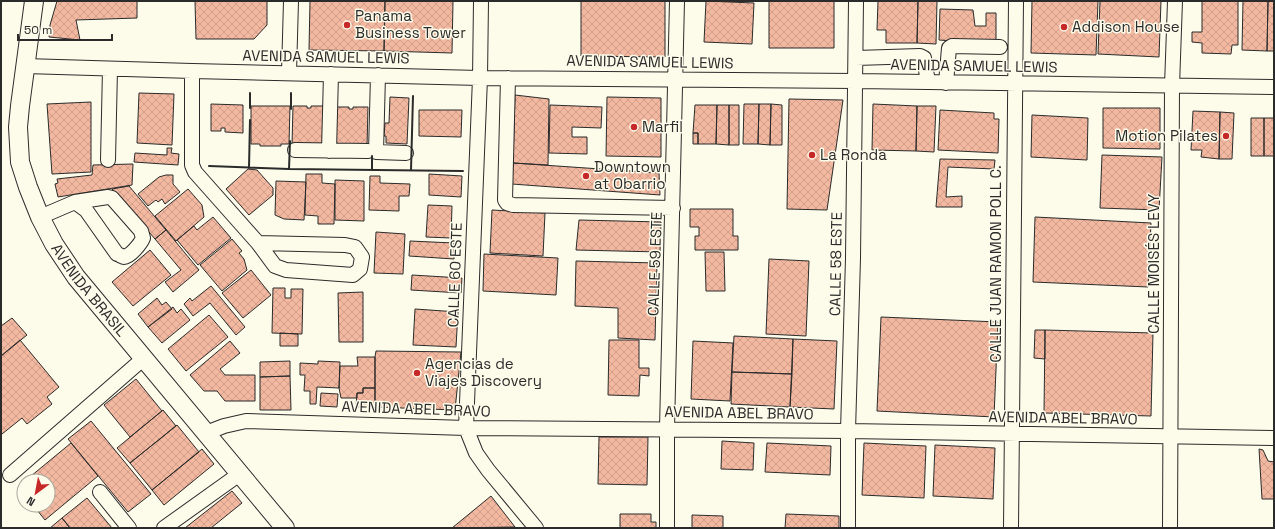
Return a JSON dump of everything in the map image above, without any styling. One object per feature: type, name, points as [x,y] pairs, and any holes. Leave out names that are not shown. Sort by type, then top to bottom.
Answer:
[{"type":"main road","name":"AVENIDA BRASIL","points":[[34,1],[18,127],[20,162],[40,217],[54,244],[76,277],[285,528]]},
{"type":"street","points":[[289,73],[290,1]]},
{"type":"street","name":"CALLE 60 ESTE","points":[[481,1],[480,78],[466,428],[476,453],[488,470],[536,528]]},
{"type":"street","name":"CALLE 59 ESTE","points":[[667,528],[667,430],[677,1]]},
{"type":"street","name":"CALLE 58 ESTE","points":[[848,528],[848,431],[853,258],[856,1]]},
{"type":"street","name":"CALLE JUAN RAMON POLL C.","points":[[1011,528],[1016,1]]},
{"type":"street","name":"CALLE MOISÉS LEVY","points":[[1170,528],[1172,86],[1175,1]]},
{"type":"street","points":[[946,83],[949,48],[952,46],[1000,47]]},
{"type":"street","points":[[856,58],[920,56],[924,58],[928,82]]},
{"type":"street","name":"AVENIDA SAMUEL LEWIS","points":[[25,66],[192,72],[480,78],[856,81],[1274,88]]},
{"type":"street","points":[[108,160],[110,69]]},
{"type":"street","points":[[192,72],[192,165],[195,172],[258,242],[276,266],[286,270],[353,275],[360,269],[362,257],[354,247],[345,245],[258,242]]},
{"type":"street","points":[[329,150],[331,74]]},
{"type":"street","points":[[378,75],[376,152],[406,153]]},
{"type":"street","points":[[508,78],[505,200],[508,203],[513,205],[673,208]]},
{"type":"street","points":[[295,150],[368,151]]},
{"type":"street","points":[[40,217],[75,202],[108,197],[112,198],[141,231],[143,238],[141,243],[124,257],[117,254],[86,210],[75,202]]},
{"type":"street","points":[[10,475],[144,358]]},
{"type":"street","name":"AVENIDA ABEL BRAVO","points":[[206,433],[224,426],[246,421],[466,428],[848,431],[1012,435],[1274,438]]},
{"type":"street","points":[[164,528],[241,474]]},
{"type":"street","points":[[100,492],[129,528]]},
{"type":"building","points":[[57,1],[137,1],[137,18],[76,20],[80,40],[49,37],[50,25]]},
{"type":"building","points":[[195,1],[267,1],[267,25],[254,39],[196,39]]},
{"type":"building","name":"Panama Business Tower","points":[[310,1],[385,1],[384,51],[309,50]]},
{"type":"building","points":[[385,1],[453,1],[452,53],[384,51]]},
{"type":"building","points":[[581,1],[665,1],[665,57],[581,56]]},
{"type":"building","points":[[706,1],[754,3],[752,44],[704,42]]},
{"type":"building","points":[[769,1],[834,1],[834,48],[769,48]]},
{"type":"building","points":[[878,1],[918,1],[917,43],[886,43],[886,30],[877,30]]},
{"type":"building","points":[[918,1],[937,1],[936,44],[917,43]]},
{"type":"building","name":"Addison House","points":[[1032,1],[1098,1],[1096,55],[1031,53]]},
{"type":"building","points":[[1100,1],[1161,1],[1159,57],[1098,54]]},
{"type":"building","points":[[1202,1],[1238,1],[1238,45],[1232,45],[1231,54],[1202,53],[1202,43],[1192,42],[1192,32],[1202,32]]},
{"type":"building","points":[[1243,1],[1268,1],[1267,51],[1242,50]]},
{"type":"building","points":[[1268,1],[1274,1],[1274,51],[1267,51]]},
{"type":"building","points":[[940,9],[973,10],[975,26],[986,26],[986,13],[996,13],[996,44],[939,40]]},
{"type":"building","points":[[139,93],[174,94],[172,145],[137,143]]},
{"type":"building","points":[[515,95],[549,99],[548,165],[513,163]]},
{"type":"building","points":[[390,97],[409,98],[407,144],[386,143],[386,136],[384,136],[385,123],[389,123]]},
{"type":"building","name":"Marfil","points":[[607,97],[661,98],[661,157],[606,156]]},
{"type":"building","name":"La Ronda","points":[[789,99],[843,100],[827,210],[787,209]]},
{"type":"building","points":[[91,102],[91,172],[52,174],[47,104]]},
{"type":"building","points":[[211,104],[243,105],[243,133],[225,132],[225,128],[221,128],[221,131],[211,131]]},
{"type":"building","points":[[744,104],[759,104],[758,144],[743,144]]},
{"type":"building","points":[[759,104],[771,104],[770,145],[758,144]]},
{"type":"building","points":[[771,104],[782,105],[782,145],[770,145]]},
{"type":"building","points":[[873,104],[917,106],[916,151],[872,150]]},
{"type":"building","points":[[550,105],[602,107],[601,128],[572,127],[572,137],[587,137],[587,154],[549,153]]},
{"type":"building","points":[[695,105],[717,105],[716,144],[698,144],[698,133],[693,133]]},
{"type":"building","points":[[717,105],[729,105],[729,145],[716,144]]},
{"type":"building","points":[[729,105],[739,105],[739,145],[729,145]]},
{"type":"building","points":[[251,106],[290,106],[289,144],[281,144],[281,146],[260,146],[260,144],[251,144]]},
{"type":"building","points":[[293,106],[307,106],[307,108],[311,108],[311,106],[326,106],[326,146],[292,145]]},
{"type":"building","points":[[917,106],[936,106],[934,152],[916,151]]},
{"type":"building","points":[[335,107],[349,107],[349,109],[353,109],[353,107],[368,107],[367,147],[334,147]]},
{"type":"building","points":[[1103,108],[1160,108],[1160,149],[1103,148]]},
{"type":"building","points":[[419,110],[462,110],[461,137],[419,136]]},
{"type":"building","points":[[940,110],[994,113],[994,119],[999,119],[998,153],[938,150]]},
{"type":"building","points":[[1193,111],[1220,112],[1219,159],[1201,157],[1202,150],[1191,150]]},
{"type":"building","name":"Motion Pilates","points":[[1220,112],[1234,113],[1232,159],[1219,159]]},
{"type":"building","points":[[1032,115],[1088,118],[1087,160],[1031,157]]},
{"type":"building","points":[[1251,118],[1264,118],[1264,156],[1251,156]]},
{"type":"building","points":[[1264,118],[1274,118],[1274,156],[1264,156]]},
{"type":"building","points":[[693,133],[698,133],[698,144],[693,144]]},
{"type":"building","points":[[167,148],[172,148],[171,153],[179,154],[178,165],[134,162],[135,153],[167,155]]},
{"type":"building","points":[[1102,155],[1162,157],[1159,210],[1100,208]]},
{"type":"building","points":[[940,159],[995,160],[994,169],[948,167],[946,197],[962,196],[962,207],[936,207]]},
{"type":"building","name":"Downtown at Obarrio","points":[[513,163],[659,173],[660,195],[512,184]]},
{"type":"building","points":[[133,164],[132,185],[58,197],[55,184],[58,183],[57,179],[92,175],[93,165]]},
{"type":"building","points":[[248,169],[257,170],[273,188],[273,195],[249,215],[226,189]]},
{"type":"building","points":[[306,174],[322,174],[322,183],[335,184],[334,224],[318,224],[318,216],[305,215]]},
{"type":"building","points":[[429,174],[462,176],[461,197],[429,195]]},
{"type":"building","points":[[173,175],[173,184],[180,192],[165,204],[162,199],[158,202],[156,200],[148,206],[138,194],[159,177]]},
{"type":"building","points":[[370,176],[380,176],[380,183],[410,184],[409,196],[399,196],[399,211],[369,210]]},
{"type":"building","points":[[335,180],[364,181],[364,221],[335,220]]},
{"type":"building","points":[[276,181],[306,182],[304,220],[284,219],[275,215]]},
{"type":"building","points":[[129,186],[166,230],[155,239],[112,189]]},
{"type":"building","points":[[188,189],[202,205],[204,217],[176,241],[155,216]]},
{"type":"building","points":[[428,205],[452,206],[451,238],[426,237]]},
{"type":"building","points":[[690,209],[733,209],[733,236],[738,236],[738,250],[695,250],[695,236],[699,236],[699,227],[690,227]]},
{"type":"building","points":[[492,210],[545,213],[543,256],[490,253]]},
{"type":"building","points":[[213,217],[231,238],[198,265],[177,240],[194,226],[197,230]]},
{"type":"building","points":[[1035,217],[1151,223],[1148,287],[1033,282]]},
{"type":"building","name":"Downtown at Obarrio","points":[[579,220],[661,222],[660,252],[576,250]]},
{"type":"building","points":[[166,230],[199,270],[173,292],[165,282],[181,270],[155,239]]},
{"type":"building","points":[[376,232],[405,234],[403,274],[374,273]]},
{"type":"building","points":[[232,239],[242,251],[239,253],[244,259],[247,270],[222,291],[200,265]]},
{"type":"building","points":[[410,241],[454,243],[454,259],[409,256]]},
{"type":"building","points":[[150,250],[171,275],[133,306],[112,282]]},
{"type":"building","points":[[705,252],[724,252],[725,291],[706,291]]},
{"type":"building","points":[[484,254],[558,258],[556,295],[483,291]]},
{"type":"building","points":[[769,259],[809,261],[806,336],[766,334]]},
{"type":"building","points":[[576,261],[657,263],[655,340],[618,338],[618,308],[575,306]]},
{"type":"building","points":[[251,270],[271,295],[243,318],[222,293]]},
{"type":"building","points":[[412,275],[462,278],[461,293],[411,290]]},
{"type":"building","points":[[211,286],[245,327],[236,335],[210,303],[193,316],[184,304],[190,298],[192,301]]},
{"type":"building","points":[[273,288],[285,288],[285,298],[291,298],[291,289],[303,289],[302,334],[272,333]]},
{"type":"building","points":[[363,292],[363,342],[339,342],[338,293]]},
{"type":"building","points":[[157,298],[162,305],[166,302],[172,309],[148,327],[138,314]]},
{"type":"building","points":[[173,307],[177,313],[181,309],[190,320],[162,343],[148,327]]},
{"type":"building","points":[[415,309],[458,312],[456,347],[413,345]]},
{"type":"building","points":[[209,315],[228,337],[186,371],[168,349]]},
{"type":"building","points":[[881,317],[998,322],[994,417],[877,411]]},
{"type":"building","points":[[12,318],[27,335],[1,356],[1,326]]},
{"type":"building","points":[[1035,330],[1045,330],[1045,359],[1034,358]]},
{"type":"building","points":[[1045,330],[1153,333],[1151,416],[1044,413]]},
{"type":"building","points":[[280,333],[298,334],[298,346],[280,346]]},
{"type":"building","points":[[734,336],[793,339],[792,374],[732,372]]},
{"type":"building","points":[[793,339],[837,341],[834,409],[790,407]]},
{"type":"building","points":[[20,340],[59,387],[47,397],[52,404],[27,424],[22,418],[2,434],[1,356]]},
{"type":"building","points":[[609,340],[639,340],[639,368],[649,368],[649,376],[640,375],[639,396],[608,395]]},
{"type":"building","points":[[230,341],[240,353],[220,369],[225,375],[255,375],[255,401],[225,401],[217,391],[204,391],[190,375]]},
{"type":"building","points":[[693,341],[733,343],[730,401],[691,399]]},
{"type":"building","name":"Agencias de Viajes Discovery","points":[[376,351],[461,352],[455,410],[375,407]]},
{"type":"building","points":[[357,357],[375,357],[375,388],[363,388],[363,393],[357,393],[357,398],[341,398],[339,388],[340,366],[358,366]]},
{"type":"building","points":[[290,361],[290,376],[260,377],[260,362]]},
{"type":"building","points":[[318,361],[340,362],[339,388],[317,387],[316,404],[310,404],[310,391],[304,391],[305,375],[300,375],[300,363],[318,364]]},
{"type":"building","points":[[732,372],[792,374],[790,407],[731,404]]},
{"type":"building","points":[[290,376],[291,410],[260,410],[260,377]]},
{"type":"building","points":[[136,379],[162,411],[130,437],[104,405]]},
{"type":"building","points":[[363,388],[375,388],[375,407],[356,407],[357,393],[363,393]]},
{"type":"building","points":[[321,393],[338,394],[337,407],[320,406]]},
{"type":"building","points":[[163,410],[176,426],[130,463],[117,448]]},
{"type":"building","points":[[91,421],[151,494],[128,512],[68,439]]},
{"type":"building","points":[[177,425],[199,452],[152,490],[130,463]]},
{"type":"building","points":[[599,437],[648,437],[647,485],[598,484]]},
{"type":"building","points":[[722,441],[754,443],[753,470],[721,469]]},
{"type":"building","points":[[71,443],[98,476],[56,511],[56,473],[35,473]]},
{"type":"building","points":[[767,443],[831,446],[830,475],[765,472]]},
{"type":"building","points":[[864,443],[926,446],[924,498],[862,495]]},
{"type":"building","points":[[935,445],[995,448],[993,499],[933,496]]},
{"type":"building","points":[[202,449],[214,464],[164,505],[152,490]]},
{"type":"building","points":[[1259,449],[1263,450],[1268,461],[1274,462],[1274,499],[1262,499]]},
{"type":"building","points":[[232,491],[242,503],[211,528],[185,528]]},
{"type":"building","points":[[491,496],[515,527],[452,528]]},
{"type":"building","points":[[87,498],[112,528],[70,528],[62,518]]},
{"type":"building","points":[[39,513],[53,513],[45,520]]},
{"type":"building","points":[[620,514],[651,514],[651,522],[656,522],[656,528],[620,528]]},
{"type":"building","points":[[786,514],[839,516],[839,528],[785,528]]},
{"type":"building","points":[[692,515],[723,516],[723,528],[692,528]]},
{"type":"building","points":[[62,518],[70,528],[50,528]]},
{"type":"wall","points":[[250,93],[250,108]]},
{"type":"wall","points":[[291,93],[291,109]]},
{"type":"wall","points":[[411,170],[413,96]]},
{"type":"wall","points":[[249,168],[250,120]]},
{"type":"wall","points":[[289,169],[290,141]]},
{"type":"wall","points":[[372,156],[372,170]]},
{"type":"wall","points":[[209,166],[289,169],[463,171]]},
{"type":"place","name":"Panama Business Tower","points":[[347,25]]},
{"type":"place","name":"Addison House","points":[[1064,27]]},
{"type":"place","name":"Marfil","points":[[634,127]]},
{"type":"place","name":"Motion Pilates","points":[[1226,136]]},
{"type":"place","name":"La Ronda","points":[[812,155]]},
{"type":"place","name":"Downtown at Obarrio","points":[[586,176]]},
{"type":"place","name":"Agencias de Viajes Discovery","points":[[417,373]]}]
